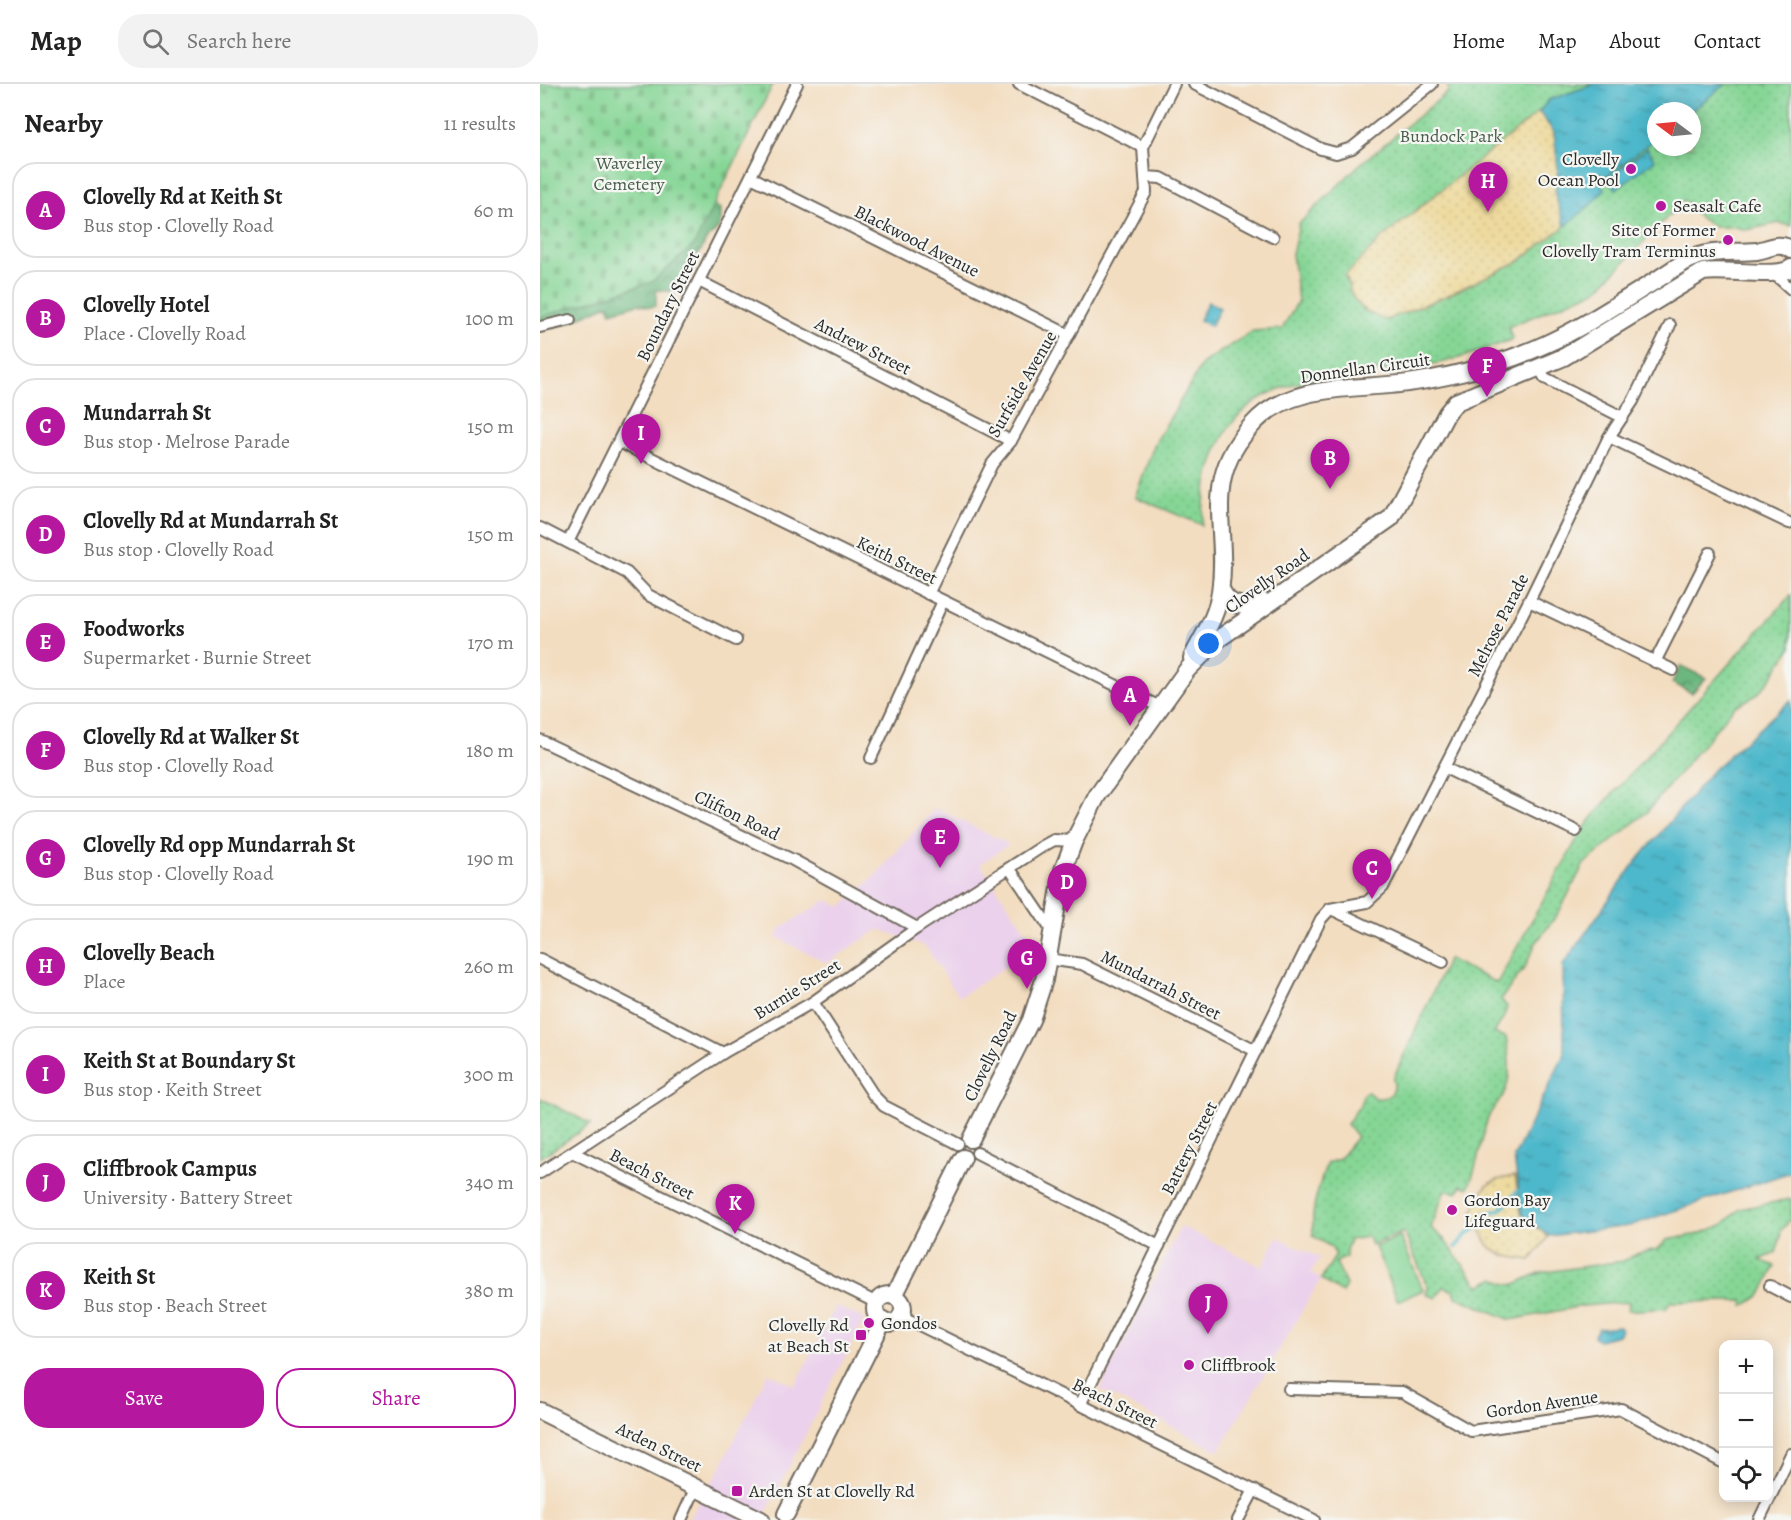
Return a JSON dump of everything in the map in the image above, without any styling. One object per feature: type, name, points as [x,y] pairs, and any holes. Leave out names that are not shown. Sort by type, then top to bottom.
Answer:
[{"type":"street","name":"Boundary Street","points":[[568,542],[797,84]]},
{"type":"street","points":[[1019,84],[1143,147]]},
{"type":"street","points":[[1174,84],[1143,147],[1145,177],[1161,178],[1273,237]]},
{"type":"street","points":[[1194,84],[1321,149],[1336,153],[1352,147],[1432,84]]},
{"type":"street","name":"Blackwood Avenue","points":[[751,177],[1068,335]]},
{"type":"street","name":"Surfside Avenue","points":[[928,594],[992,464],[1011,441],[1146,192],[1145,177]]},
{"type":"street","points":[[1622,417],[1545,378],[1533,350],[1567,335],[1696,256],[1752,251],[1780,245],[1791,250]]},
{"type":"street","name":"Clovelly Road","points":[[894,1296],[1031,1020],[1041,992],[1063,870],[1074,841],[1097,796],[1187,670],[1217,640],[1391,518],[1447,412],[1456,402],[1564,357],[1703,272],[1716,269],[1781,273],[1791,268]]},
{"type":"street","points":[[1772,272],[1791,289]]},
{"type":"street","name":"Andrew Street","points":[[699,281],[1011,441]]},
{"type":"street","points":[[540,327],[570,320]]},
{"type":"street","name":"Melrose Parade","points":[[1330,909],[1367,902],[1377,895],[1445,768],[1609,437],[1634,401],[1670,325]]},
{"type":"street","name":"Donnellan Circuit","points":[[1187,670],[1213,619],[1221,589],[1219,511],[1222,479],[1231,455],[1246,432],[1267,412],[1299,396],[1415,382],[1460,373],[1533,350]]},
{"type":"street","points":[[1609,437],[1789,523]]},
{"type":"street","name":"Keith Street","points":[[619,442],[928,594],[1037,644],[1161,707]]},
{"type":"street","points":[[540,528],[627,573],[648,595],[736,640]]},
{"type":"street","points":[[1655,662],[1710,553]]},
{"type":"street","points":[[1221,589],[1226,599],[1239,606],[1271,600]]},
{"type":"street","points":[[871,758],[943,601]]},
{"type":"street","points":[[1529,601],[1673,670]]},
{"type":"street","name":"Clifton Road","points":[[540,740],[793,860],[916,928]]},
{"type":"street","points":[[1445,768],[1576,831]]},
{"type":"street","name":"Burnie Street","points":[[540,1173],[574,1153],[723,1053],[813,1002],[916,928],[1054,840],[1074,841]]},
{"type":"street","points":[[1010,868],[1052,931]]},
{"type":"street","points":[[1330,909],[1443,962]]},
{"type":"street","name":"Battery Street","points":[[1080,1405],[1321,919],[1330,909]]},
{"type":"street","points":[[540,959],[723,1053]]},
{"type":"street","name":"Mundarrah Street","points":[[1048,959],[1082,964],[1256,1051]]},
{"type":"street","points":[[813,1002],[874,1096],[884,1106],[1159,1246]]},
{"type":"street","name":"Beach Street","points":[[574,1153],[876,1303]]},
{"type":"street","points":[[1770,1286],[1791,1297]]},
{"type":"street","points":[[886,1295],[894,1296],[901,1302],[901,1316],[895,1321],[883,1321],[876,1312],[876,1303],[886,1295]]},
{"type":"street","name":"Beach Street","points":[[901,1316],[1314,1520]]},
{"type":"street","points":[[768,1520],[776,1513],[789,1517],[883,1321]]},
{"type":"street","name":"Gordon Avenue","points":[[1289,1389],[1402,1392],[1471,1431],[1621,1409],[1719,1460]]},
{"type":"street","name":"Arden Street","points":[[540,1411],[761,1520]]},
{"type":"street","points":[[1773,1485],[1791,1454]]},
{"type":"street","points":[[681,1520],[696,1487]]},
{"type":"street","points":[[1238,1520],[1254,1490]]},
{"type":"street","points":[[1759,1520],[1766,1502]]},
{"type":"shaded area","points":[[935,808],[1009,844],[980,864],[1030,937],[1028,952],[959,997],[925,946],[879,929],[827,963],[776,937],[781,928],[827,900],[841,907],[874,877]]},
{"type":"shaded area","points":[[1181,1226],[1262,1267],[1277,1237],[1320,1258],[1310,1273],[1321,1279],[1219,1451],[1100,1389]]},
{"type":"shaded area","points":[[836,1306],[864,1319],[762,1520],[688,1520],[717,1474],[768,1373],[795,1386]]},
{"type":"green space","name":"Waverley Cemetery","points":[[540,84],[773,84],[694,245],[652,282],[540,317]]},
{"type":"green space","name":"Bundock Park","points":[[1447,84],[1595,84],[1549,100],[1539,112],[1382,238],[1345,276],[1350,290],[1363,310],[1386,320],[1448,295],[1519,261],[1593,203],[1599,182],[1647,145],[1647,156],[1701,156],[1701,103],[1726,84],[1791,84],[1791,226],[1780,223],[1746,230],[1735,227],[1715,227],[1701,219],[1684,200],[1597,290],[1508,327],[1513,339],[1444,362],[1316,379],[1280,389],[1250,405],[1227,431],[1210,470],[1202,525],[1135,497],[1155,443],[1203,363],[1253,331],[1282,329],[1298,301],[1292,254],[1299,224],[1358,166],[1449,91]]},
{"type":"green space","points":[[713,204],[720,209],[720,225],[686,271],[687,286],[676,292],[656,290],[656,306],[638,304],[611,312],[608,305],[565,324],[540,330],[540,315]]},
{"type":"green space","points":[[1791,595],[1791,648],[1771,678],[1757,695],[1734,707],[1647,812],[1584,864],[1559,912],[1536,943],[1525,967],[1501,999],[1507,1007],[1494,1033],[1506,1037],[1508,1083],[1502,1097],[1488,1117],[1468,1188],[1462,1185],[1457,1193],[1445,1190],[1431,1228],[1443,1238],[1479,1286],[1495,1278],[1513,1285],[1539,1273],[1623,1261],[1639,1253],[1658,1249],[1667,1240],[1699,1234],[1722,1225],[1740,1209],[1791,1199],[1791,1219],[1780,1232],[1776,1253],[1760,1260],[1775,1266],[1761,1295],[1744,1306],[1743,1301],[1670,1302],[1666,1309],[1628,1310],[1629,1302],[1583,1306],[1511,1320],[1456,1297],[1455,1292],[1444,1286],[1436,1298],[1426,1294],[1428,1288],[1404,1232],[1371,1245],[1368,1237],[1350,1240],[1346,1257],[1336,1262],[1346,1285],[1342,1293],[1321,1279],[1336,1255],[1331,1247],[1313,1236],[1314,1207],[1320,1183],[1327,1163],[1339,1159],[1357,1137],[1347,1124],[1360,1105],[1364,1093],[1368,1092],[1375,1098],[1380,1098],[1392,1092],[1393,1079],[1448,959],[1497,983],[1580,834],[1600,808]]},
{"type":"green space","points":[[1681,666],[1706,678],[1692,693],[1672,683]]},
{"type":"green space","points":[[540,1098],[591,1124],[540,1158]]},
{"type":"green space","points":[[1400,1236],[1423,1290],[1398,1301],[1375,1247]]},
{"type":"sand","points":[[1539,112],[1554,132],[1558,168],[1555,194],[1565,226],[1519,261],[1448,295],[1386,320],[1369,313],[1360,306],[1352,296],[1345,276],[1382,238]]},
{"type":"sand","points":[[1515,1176],[1521,1213],[1548,1237],[1531,1260],[1498,1253],[1487,1243],[1473,1212],[1487,1185]]},
{"type":"water","points":[[1595,84],[1726,84],[1701,103],[1647,102],[1647,145],[1599,182],[1605,189],[1593,203],[1565,226],[1555,194],[1558,168],[1554,132],[1539,112],[1549,100]]},
{"type":"water","name":"Clovelly Ocean Pool","points":[[1647,148],[1647,156],[1652,156],[1655,160],[1616,189],[1608,178]]},
{"type":"water","points":[[1208,302],[1220,308],[1211,326],[1199,320]]},
{"type":"water","points":[[1791,700],[1791,1172],[1629,1226],[1549,1236],[1522,1214],[1514,1157],[1564,1055],[1563,965],[1631,868],[1714,769]]},
{"type":"water","points":[[1619,1326],[1621,1330],[1618,1335],[1599,1340],[1594,1336],[1598,1328]]},
{"type":"waterway","points":[[1456,1247],[1466,1235],[1486,1221],[1484,1215],[1501,1209],[1518,1191]]},
{"type":"place","name":"Clovelly Ocean Pool","points":[[1631,169]]},
{"type":"place","name":"Seasalt Cafe","points":[[1661,206]]},
{"type":"place","name":"Clovelly Beach","points":[[1488,212]]},
{"type":"place","name":"Site of Former Clovelly Tram Terminus","points":[[1728,240]]},
{"type":"place","name":"Clovelly Rd at Walker St","points":[[1487,397]]},
{"type":"place","name":"Keith St at Boundary St","points":[[641,464]]},
{"type":"place","name":"Clovelly Hotel","points":[[1330,489]]},
{"type":"place","name":"Clovelly Rd at Keith St","points":[[1130,726]]},
{"type":"place","name":"Foodworks","points":[[940,868]]},
{"type":"place","name":"Mundarrah St","points":[[1372,899]]},
{"type":"place","name":"Clovelly Rd at Mundarrah St","points":[[1067,913]]},
{"type":"place","name":"Clovelly Rd opp Mundarrah St","points":[[1027,989]]},
{"type":"place","name":"Gordon Bay Lifeguard","points":[[1452,1210]]},
{"type":"place","name":"Keith St","points":[[735,1234]]},
{"type":"place","name":"Gondos","points":[[869,1323]]},
{"type":"place","name":"Cliffbrook Campus","points":[[1208,1334]]},
{"type":"place","name":"Clovelly Rd at Beach St","points":[[861,1335]]},
{"type":"place","name":"Cliffbrook","points":[[1189,1365]]},
{"type":"place","name":"Arden St at Clovelly Rd","points":[[737,1491]]}]
